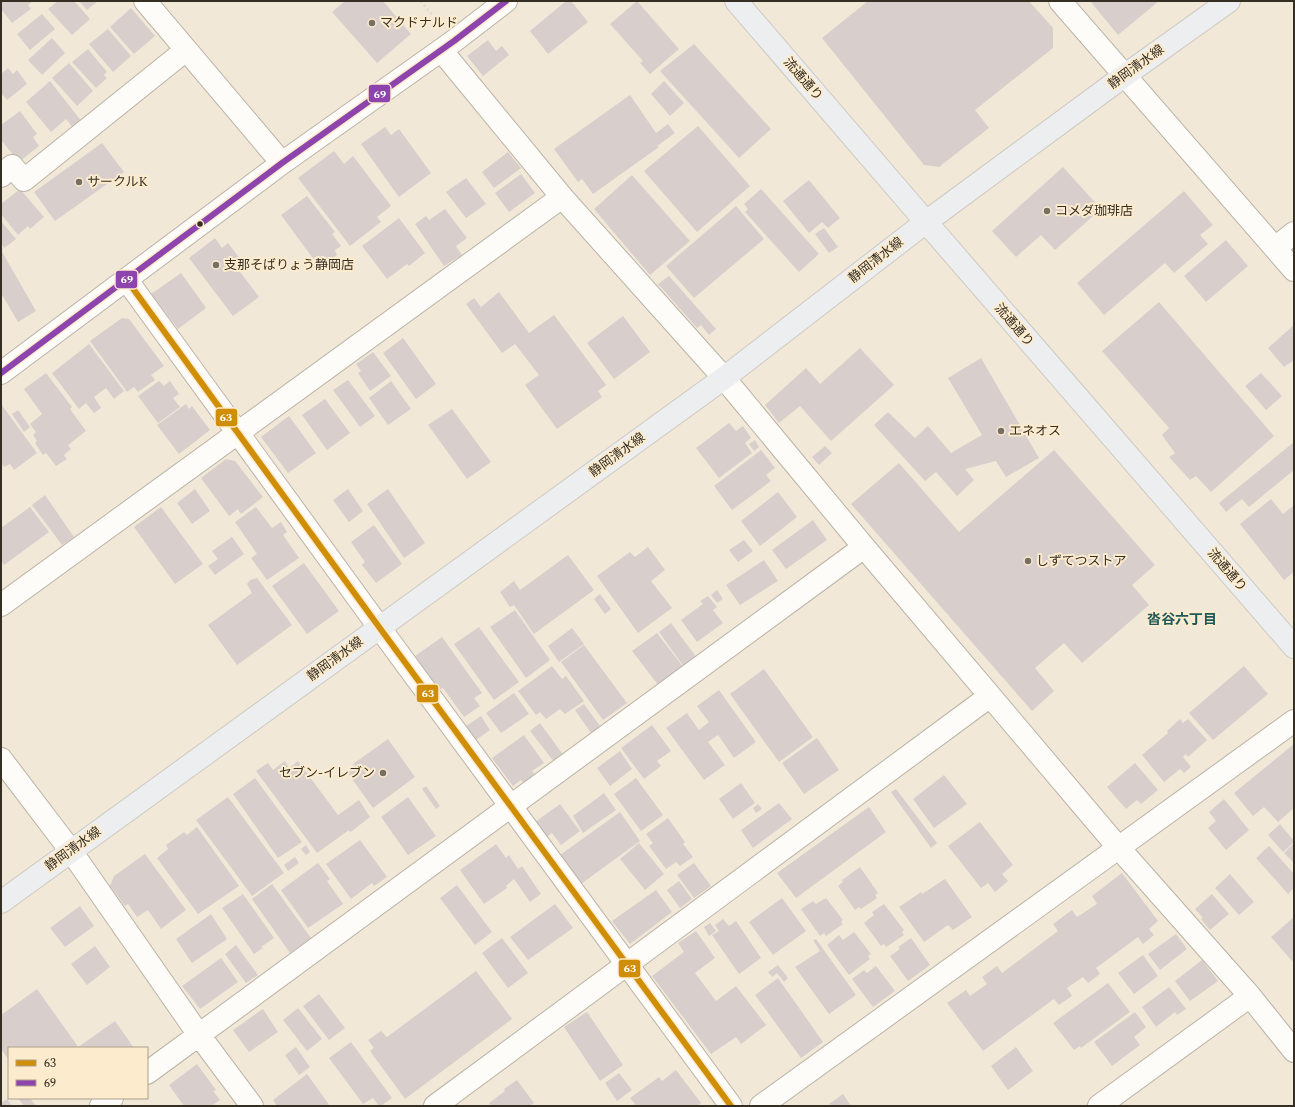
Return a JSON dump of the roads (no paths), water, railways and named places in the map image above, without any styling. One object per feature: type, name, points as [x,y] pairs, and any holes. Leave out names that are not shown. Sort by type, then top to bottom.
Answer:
[{"type":"main road","name":"流通通り","points":[[736,1],[1294,647]]},
{"type":"main road","name":"静岡清水線","points":[[1,902],[724,378],[926,222],[1124,76],[1229,1]]},
{"type":"street","points":[[144,1],[282,163]]},
{"type":"street","points":[[1,373],[282,163],[441,50],[506,1]]},
{"type":"street","points":[[1060,1],[1294,270]]},
{"type":"street","points":[[5,165],[24,180],[186,50]]},
{"type":"street","points":[[441,50],[562,197],[724,378],[864,547],[1118,847],[1250,996],[1294,1050]]},
{"type":"street","points":[[1,605],[562,197]]},
{"type":"street","points":[[1275,248],[1294,233]]},
{"type":"street","points":[[126,279],[379,627],[731,1106]]},
{"type":"street","points":[[148,1072],[864,547]]},
{"type":"street","points":[[435,1106],[990,696]]},
{"type":"street","points":[[761,1106],[1294,721]]},
{"type":"street","points":[[1,758],[70,851],[199,1034],[252,1106]]},
{"type":"street","points":[[1099,1106],[1250,996]]},
{"type":"street","points":[[101,1106],[111,1099]]},
{"type":"place","name":"マクドナルド","points":[[372,23]]},
{"type":"place","name":"サークルK","points":[[79,182]]},
{"type":"place","name":"コメダ珈琲店","points":[[1047,211]]},
{"type":"place","name":"支那そばりょう静岡店","points":[[216,265]]},
{"type":"place","name":"エネオス","points":[[1001,431]]},
{"type":"place","name":"しずてつストア","points":[[1028,561]]},
{"type":"place","name":"セブン-イレブン","points":[[383,773]]},
{"type":"district","name":"沓谷六丁目","points":[[1182,619]]}]
